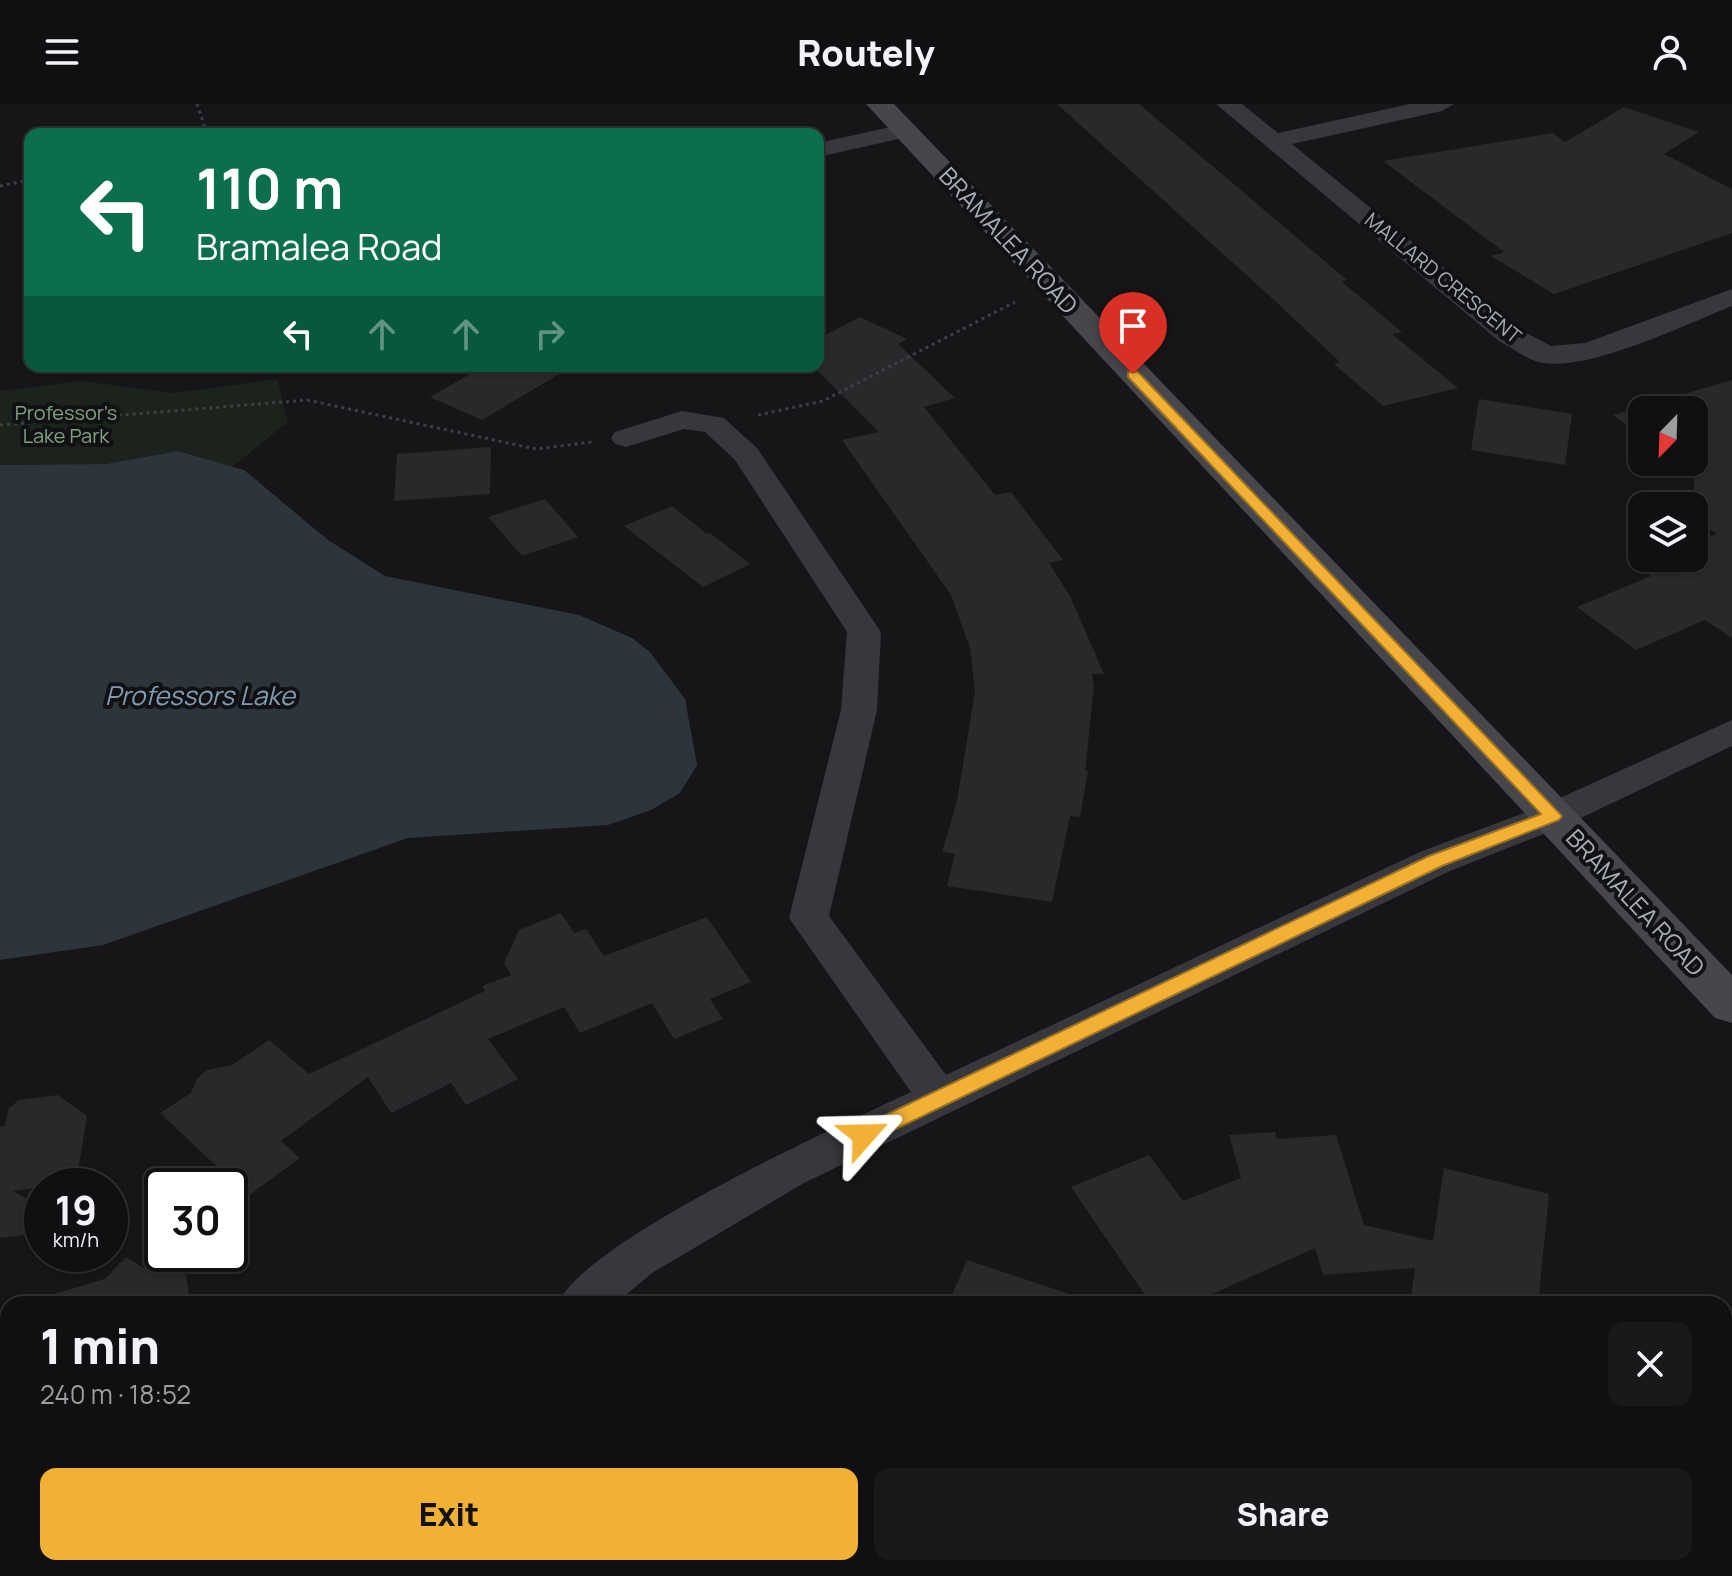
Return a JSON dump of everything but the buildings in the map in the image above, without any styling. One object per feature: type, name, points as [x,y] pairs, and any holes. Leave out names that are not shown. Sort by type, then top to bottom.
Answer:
[{"type":"main road","name":"BRAMALEA ROAD","points":[[879,104],[1732,1005]]},
{"type":"street","name":"MALLARD CRESCENT","points":[[1228,104],[1509,335],[1546,355],[1589,351],[1732,297]]},
{"type":"street","points":[[1274,141],[1442,104]]},
{"type":"street","points":[[824,149],[904,131]]},
{"type":"street","points":[[626,438],[682,420],[714,424],[746,454],[864,632],[859,710],[809,918],[940,1100]]},
{"type":"street","points":[[591,1296],[636,1259],[788,1170],[1436,861],[1553,816],[1732,732]]},
{"type":"path","points":[[197,104],[205,128]]},
{"type":"path","points":[[0,186],[24,181]]},
{"type":"path","points":[[714,424],[823,401],[1048,285]]},
{"type":"path","points":[[0,425],[307,400],[536,449],[626,438]]},
{"type":"green space","name":"Professor's Lake Park","points":[[277,379],[288,422],[232,467],[178,451],[106,464],[0,465],[0,391],[81,381],[175,393]]},
{"type":"water","name":"Professors Lake","points":[[178,451],[244,470],[328,540],[385,576],[579,615],[632,638],[650,652],[685,699],[697,765],[680,793],[651,810],[608,825],[408,838],[103,945],[0,960],[0,465],[106,464]]},
{"type":"route","points":[[864,1135],[1436,861],[1553,816],[1133,374]]}]
